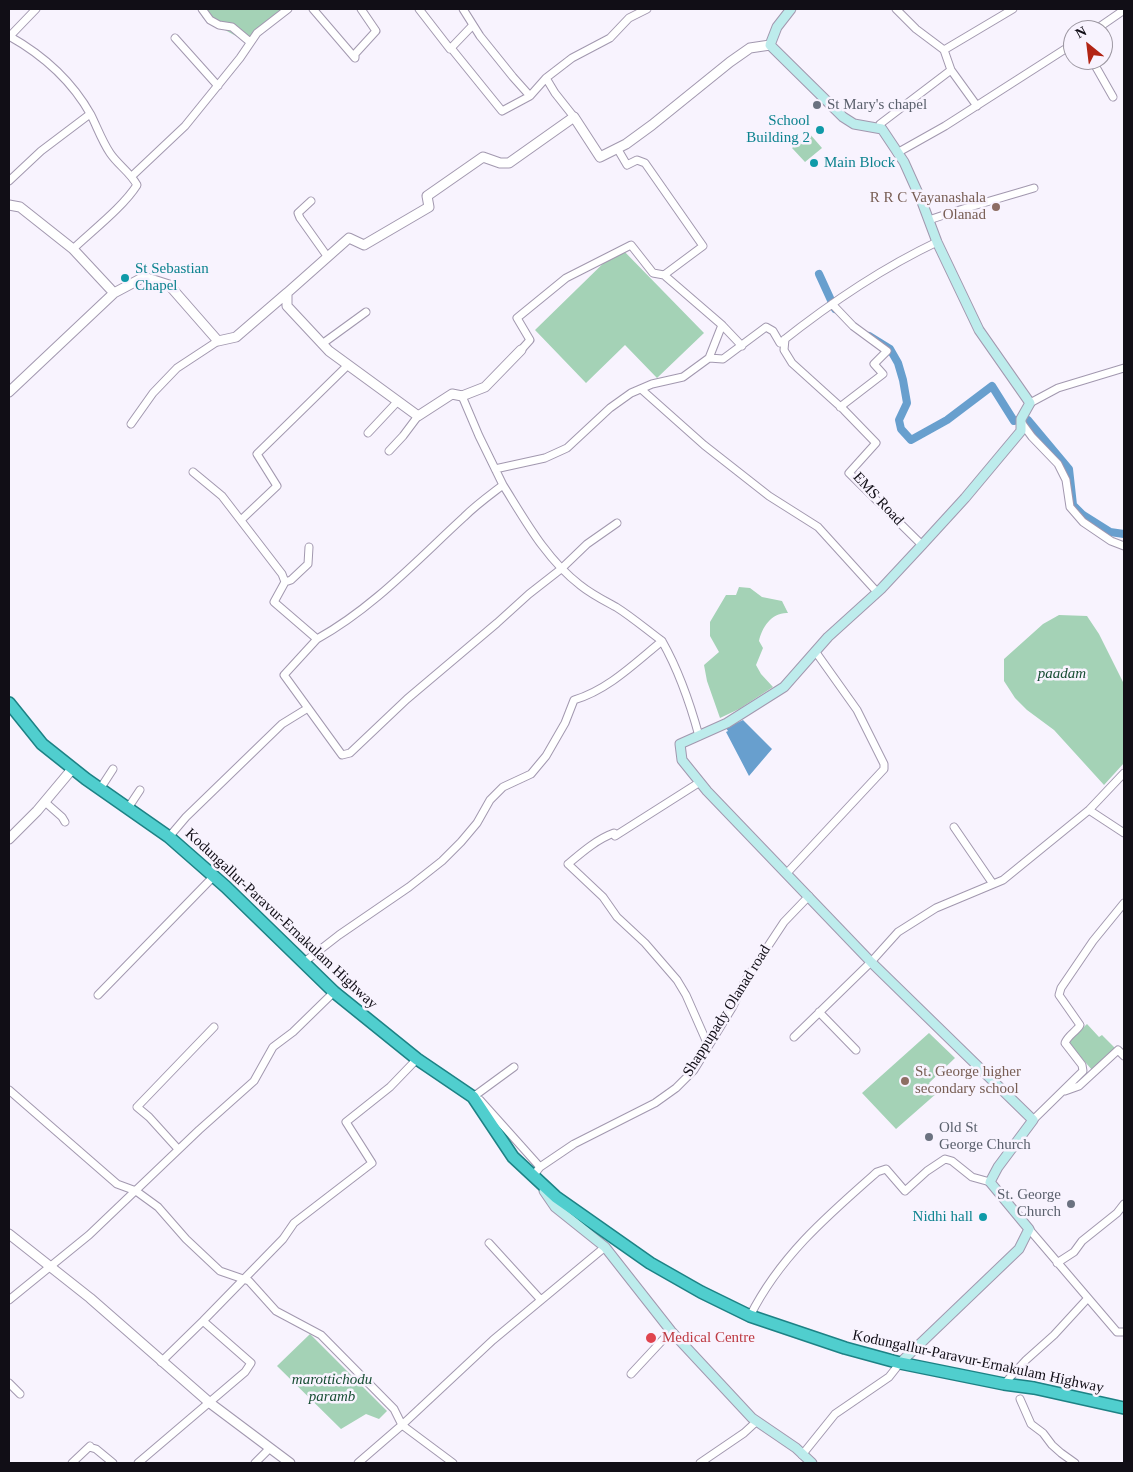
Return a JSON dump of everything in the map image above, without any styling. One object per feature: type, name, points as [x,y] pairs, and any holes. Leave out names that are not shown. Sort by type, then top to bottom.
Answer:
[{"type":"highway","name":"Kodungallur-Paravur-Ernakulam Highway","points":[[9,703],[42,744],[100,789],[169,836],[214,876],[334,992],[417,1059],[473,1097],[513,1157],[537,1171],[556,1197],[650,1263],[701,1292],[750,1316],[845,1348],[900,1363],[1004,1384],[1034,1388],[1124,1408]]},
{"type":"main road","points":[[791,9],[776,27],[770,45],[843,117],[854,124],[882,128],[896,153],[904,162],[937,242],[979,330],[1030,403],[1021,421],[1022,431],[965,498],[877,592],[828,637],[784,687],[727,723],[680,744],[682,760],[700,782],[871,962],[1033,1120],[998,1167],[990,1182],[1029,1229],[1019,1249],[900,1363]]},
{"type":"main road","points":[[537,1171],[556,1207],[605,1247],[671,1331],[757,1421],[812,1463]]},
{"type":"street","points":[[36,9],[9,36],[29,48],[60,73],[73,87],[110,152],[120,166],[132,176],[137,185],[73,249]]},
{"type":"street","points":[[202,9],[210,20],[219,25],[232,27],[250,42]]},
{"type":"street","points":[[132,176],[185,126],[240,58],[257,33],[288,9]]},
{"type":"street","points":[[313,9],[355,58],[355,54],[376,31],[361,9]]},
{"type":"street","points":[[420,9],[450,49],[502,111],[530,96],[546,78],[572,58],[610,38],[629,18],[647,9]]},
{"type":"street","points":[[463,9],[513,77],[530,96]]},
{"type":"street","points":[[896,9],[916,29],[944,50],[951,70],[977,106]]},
{"type":"street","points":[[944,50],[1013,9]]},
{"type":"street","points":[[1110,20],[1124,10]]},
{"type":"street","points":[[451,48],[473,24]]},
{"type":"street","points":[[175,38],[218,86]]},
{"type":"street","points":[[546,78],[600,157],[626,144],[750,48],[770,45]]},
{"type":"street","points":[[896,153],[945,126],[1063,50]]},
{"type":"street","points":[[882,128],[880,124],[951,70]]},
{"type":"street","points":[[1098,70],[1113,97]]},
{"type":"street","points":[[9,181],[41,151],[90,114]]},
{"type":"street","points":[[131,424],[154,393],[177,368],[218,341],[236,337],[349,238],[364,245],[429,208],[427,196],[483,157],[500,163],[509,163],[574,117]]},
{"type":"street","points":[[617,148],[627,165],[637,160],[645,163],[703,246],[664,275]]},
{"type":"street","points":[[929,220],[981,202],[992,201],[1034,188]]},
{"type":"street","points":[[311,202],[298,213],[327,256]]},
{"type":"street","points":[[9,205],[20,207],[73,249],[114,293]]},
{"type":"street","points":[[710,358],[723,359],[766,328],[773,331],[780,343],[832,304],[908,256],[937,242]]},
{"type":"street","points":[[389,451],[404,436],[418,416],[452,394],[462,396],[485,387],[521,350],[530,340],[517,318],[555,287],[572,276],[631,245],[653,273],[664,275],[722,325],[742,346]]},
{"type":"street","points":[[9,392],[114,293],[144,277],[169,285],[218,341]]},
{"type":"street","points":[[287,293],[287,306],[322,344],[418,416]]},
{"type":"street","points":[[785,339],[784,350],[792,362],[842,408],[883,374],[874,364],[887,351],[853,326],[832,304]]},
{"type":"street","points":[[322,344],[366,312]]},
{"type":"street","points":[[495,469],[545,458],[567,448],[610,408],[652,384],[683,377],[710,358],[722,325]]},
{"type":"street","points":[[241,520],[277,486],[257,454],[348,365]]},
{"type":"street","points":[[1030,403],[1058,388],[1124,368]]},
{"type":"street","points":[[642,389],[704,445],[769,496],[818,527],[877,592]]},
{"type":"street","points":[[462,396],[503,485],[529,526],[561,569],[580,586],[617,608],[662,641],[680,677],[699,736]]},
{"type":"street","points":[[368,433],[398,401]]},
{"type":"street","name":"EMS Road","points":[[842,408],[876,443],[849,473],[922,545]]},
{"type":"street","points":[[1021,421],[1032,437],[1058,464],[1066,480],[1070,507],[1083,522],[1111,542],[1124,546]]},
{"type":"street","points":[[193,472],[222,496],[282,574],[285,582]]},
{"type":"street","points":[[503,485],[466,515],[380,595],[337,628],[317,639],[284,675],[342,755],[350,753],[406,699],[497,624],[587,544],[617,523]]},
{"type":"street","points":[[308,547],[308,564],[291,580],[285,582],[274,602],[317,639]]},
{"type":"street","points":[[303,963],[442,861],[477,823],[490,800],[503,787],[531,774],[546,756],[565,723],[574,700],[587,696],[613,680],[662,641]]},
{"type":"street","points":[[787,873],[884,769],[884,764],[857,710],[815,651]]},
{"type":"street","points":[[169,836],[186,817],[282,724],[308,708]]},
{"type":"street","points":[[9,838],[45,802],[73,768]]},
{"type":"street","points":[[100,789],[113,769]]},
{"type":"street","points":[[794,1037],[871,962],[898,932],[936,908],[1003,880],[1088,810],[1124,773]]},
{"type":"street","points":[[700,782],[615,836],[614,833],[592,845],[568,864],[603,897],[617,917],[644,943],[677,980],[686,994],[708,1045]]},
{"type":"street","points":[[128,808],[140,790]]},
{"type":"street","points":[[45,802],[62,816],[65,822]]},
{"type":"street","points":[[1088,810],[1124,834]]},
{"type":"street","points":[[954,827],[993,884]]},
{"type":"street","points":[[98,995],[214,876]]},
{"type":"street","name":"Shappupady Olanad road","points":[[537,1171],[574,1144],[656,1104],[694,1070],[760,958],[784,922],[809,896]]},
{"type":"street","points":[[1033,1120],[1083,1071],[1082,1065],[1065,1043],[1066,1039],[1080,1025],[1059,995],[1061,988],[1093,941],[1124,903]]},
{"type":"street","points":[[9,1300],[90,1235],[178,1149],[254,1082],[273,1047],[293,1032],[334,992]]},
{"type":"street","points":[[820,1012],[856,1050]]},
{"type":"street","points":[[178,1149],[149,1117],[137,1107],[214,1027]]},
{"type":"street","points":[[1062,1092],[1079,1086],[1118,1050],[1124,1056]]},
{"type":"street","points":[[161,1362],[283,1239],[294,1223],[372,1163],[346,1122],[390,1087],[417,1059]]},
{"type":"street","points":[[473,1097],[514,1067]]},
{"type":"street","points":[[9,1090],[118,1184],[136,1192],[158,1207],[186,1239],[220,1271],[249,1281],[276,1311],[321,1335],[394,1409],[402,1425],[453,1463]]},
{"type":"street","points":[[750,1316],[766,1286],[805,1239],[831,1212],[877,1172],[886,1169],[905,1191],[927,1171],[945,1159],[972,1177],[990,1182]]},
{"type":"street","points":[[1057,1263],[1074,1252],[1082,1241],[1117,1213],[1124,1204]]},
{"type":"street","points":[[1029,1229],[1088,1298],[1121,1332]]},
{"type":"street","points":[[9,1234],[90,1298],[210,1403],[290,1463]]},
{"type":"street","points":[[489,1243],[541,1300]]},
{"type":"street","points":[[358,1463],[402,1425],[493,1340],[605,1247]]},
{"type":"street","points":[[1004,1384],[1026,1360],[1054,1335],[1088,1298]]},
{"type":"street","points":[[138,1463],[245,1372],[250,1363],[203,1321]]},
{"type":"street","points":[[631,1374],[671,1331]]},
{"type":"street","points":[[802,1455],[835,1414],[889,1377],[900,1363]]},
{"type":"street","points":[[9,1384],[20,1394]]},
{"type":"street","points":[[1020,1399],[1031,1424],[1043,1433],[1061,1454],[1075,1463]]},
{"type":"street","points":[[700,1463],[744,1433],[757,1421]]},
{"type":"street","points":[[72,1463],[89,1446],[96,1448],[112,1463]]},
{"type":"street","points":[[255,1463],[270,1448]]},
{"type":"green space","points":[[198,9],[285,9],[256,30],[247,42],[203,18]]},
{"type":"green space","points":[[809,133],[822,148],[805,162],[792,148]]},
{"type":"green space","points":[[620,247],[704,333],[657,378],[625,345],[586,383],[535,330]]},
{"type":"green space","points":[[739,587],[750,588],[762,597],[782,601],[788,613],[777,615],[769,621],[759,641],[763,648],[756,665],[761,674],[773,687],[739,709],[720,718],[707,681],[704,665],[719,652],[710,636],[710,622],[726,595],[736,595]]},
{"type":"green space","name":"paadam","points":[[1059,615],[1087,616],[1099,634],[1124,684],[1124,763],[1104,785],[1054,730],[1027,710],[1015,698],[1004,681],[1004,659],[1043,624]]},
{"type":"green space","points":[[1087,1024],[1099,1037],[1102,1035],[1115,1048],[1092,1070],[1068,1042]]},
{"type":"green space","points":[[929,1033],[955,1058],[929,1083],[937,1093],[896,1129],[862,1093]]},
{"type":"green space","name":"marottichodu paramb","points":[[310,1334],[387,1411],[379,1419],[366,1414],[341,1429],[277,1366]]},
{"type":"water","points":[[743,720],[772,749],[749,776],[726,732],[728,731],[726,728]]},
{"type":"waterway","points":[[819,274],[835,309]]},
{"type":"waterway","points":[[869,336],[890,349],[898,363],[907,403],[899,420],[901,429],[911,440],[947,420],[992,386],[1014,421],[1017,420]]},
{"type":"waterway","points":[[1025,420],[1028,420],[1069,469],[1073,505],[1083,515],[1110,532],[1124,534]]},
{"type":"place","name":"St Mary's chapel","points":[[817,105]]},
{"type":"place","name":"School Building 2","points":[[820,130]]},
{"type":"place","name":"Main Block","points":[[814,163]]},
{"type":"place","name":"R R C Vayanashala Olanad","points":[[996,207]]},
{"type":"place","name":"St Sebastian Chapel","points":[[125,278]]},
{"type":"place","name":"St. George higher secondary school","points":[[905,1081]]},
{"type":"place","name":"Old St George Church","points":[[929,1137]]},
{"type":"place","name":"St. George Church","points":[[1071,1204]]},
{"type":"place","name":"Nidhi hall","points":[[983,1217]]},
{"type":"place","name":"Medical Centre","points":[[651,1338]]}]
